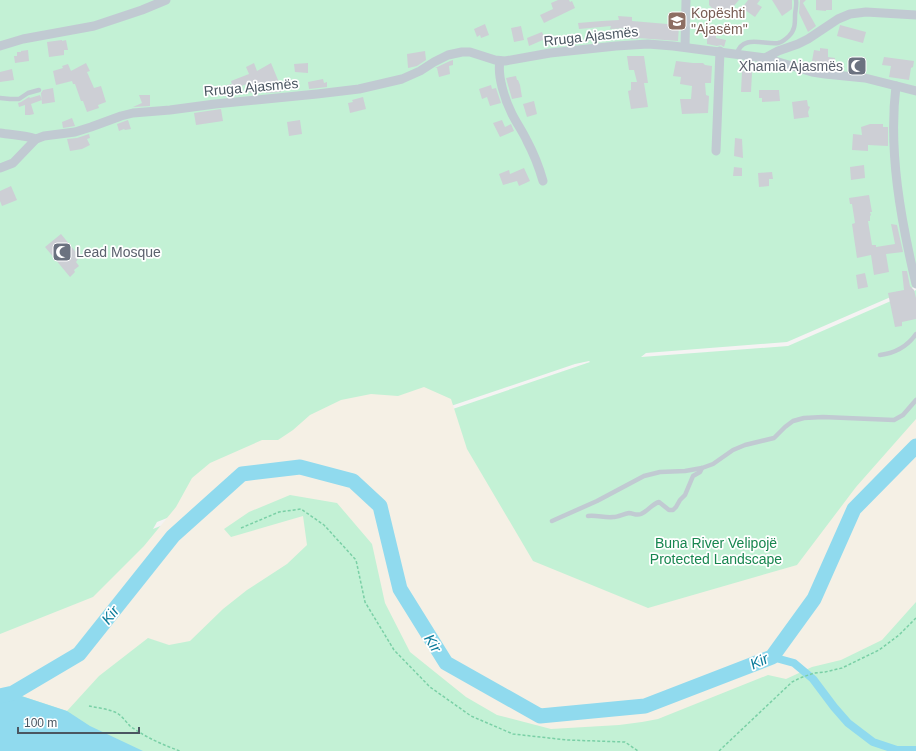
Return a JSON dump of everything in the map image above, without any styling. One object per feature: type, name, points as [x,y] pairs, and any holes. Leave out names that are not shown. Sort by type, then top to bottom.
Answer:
[{"type":"street","points":[[0,46],[23,39],[94,26],[142,10],[166,0]]},
{"type":"street","points":[[684,47],[686,0]]},
{"type":"street","points":[[764,58],[808,39],[838,19],[850,14],[866,12],[916,15]]},
{"type":"street","name":"Rruga Ajasmës","points":[[0,132],[9,135],[28,136],[36,139],[44,136],[79,131],[133,113],[360,89],[402,79],[420,71],[448,55],[455,53],[470,52],[500,61],[550,53],[635,44],[684,47],[764,58],[812,72],[865,78],[916,91]]},
{"type":"street","points":[[716,151],[720,51]]},
{"type":"street","points":[[500,61],[499,67],[501,79],[508,103],[512,114],[527,140],[536,160],[543,181]]},
{"type":"street","points":[[896,86],[894,134],[897,173],[909,253],[916,284]]},
{"type":"street","points":[[0,168],[13,163],[36,139]]},
{"type":"lane","points":[[736,54],[740,46],[746,43],[779,43],[785,40],[795,26],[796,0]]},
{"type":"lane","points":[[0,98],[10,100],[19,99],[28,93],[39,90]]},
{"type":"lane","points":[[880,355],[890,354],[903,348],[914,338],[916,334]]},
{"type":"lane","points":[[552,521],[597,501],[644,476],[660,472],[685,471],[702,468],[713,464],[733,450],[774,438],[785,427],[804,418],[823,417],[894,420],[903,415],[916,400]]},
{"type":"lane","points":[[588,516],[615,517],[629,514],[640,515],[650,509],[655,503],[659,502],[669,510],[673,510],[685,495],[693,476],[700,472],[702,468]]},
{"type":"path","points":[[241,528],[279,512],[301,509],[324,524],[356,560],[365,602],[394,650],[430,687],[471,716],[513,734],[567,740],[625,742],[638,751]]},
{"type":"path","points":[[719,751],[792,682],[814,672],[825,672],[842,668],[879,650],[899,635],[916,618]]},
{"type":"path","points":[[89,706],[117,713],[131,726],[145,735],[160,744],[180,751]]},
{"type":"green space","name":"Buna River Velipojë Protected Landscape","points":[[0,0],[916,0],[916,286],[787,342],[646,353],[641,357],[788,346],[916,290],[916,751],[0,751]],"holes":[[[590,362],[444,412],[153,529],[157,522],[442,409],[575,364]]]},
{"type":"sand","points":[[424,387],[451,399],[467,449],[533,561],[648,608],[797,565],[856,487],[916,419],[916,602],[882,640],[841,660],[812,667],[786,679],[768,675],[658,719],[619,725],[551,729],[497,715],[466,697],[410,652],[385,603],[372,544],[337,503],[290,495],[249,512],[224,529],[231,537],[303,516],[307,545],[287,564],[247,590],[223,609],[190,641],[169,645],[148,638],[99,676],[67,711],[0,689],[0,634],[93,597],[144,546],[176,507],[192,478],[210,463],[262,440],[278,440],[293,430],[310,415],[341,400],[371,394],[398,396]]},
{"type":"water","points":[[0,689],[67,711],[90,726],[143,751],[0,751]]},
{"type":"building","points":[[558,0],[572,1],[575,8],[544,23],[540,15],[553,9],[551,3]]},
{"type":"building","points":[[709,0],[739,0],[725,16],[718,10],[716,12],[709,5]]},
{"type":"building","points":[[748,0],[760,0],[757,4],[762,7],[755,17],[742,8]]},
{"type":"building","points":[[772,0],[792,0],[792,9],[782,16]]},
{"type":"building","points":[[800,0],[806,0],[803,3],[816,26],[808,32],[799,13]]},
{"type":"building","points":[[816,0],[832,0],[832,10],[816,10]]},
{"type":"building","points":[[618,16],[632,17],[632,21],[679,25],[678,41],[638,38],[631,39],[631,28],[610,29],[611,26],[579,29],[578,23],[619,20]]},
{"type":"building","points":[[485,24],[489,35],[481,38],[480,35],[477,37],[474,29]]},
{"type":"building","points":[[840,25],[866,32],[863,43],[837,36]]},
{"type":"building","points":[[521,26],[524,40],[514,42],[511,28]]},
{"type":"building","points":[[542,32],[545,39],[529,46],[527,38]]},
{"type":"building","points":[[707,35],[716,35],[716,38],[726,40],[724,47],[721,45],[717,46],[707,44]]},
{"type":"building","points":[[66,40],[68,50],[64,50],[64,55],[49,57],[47,42]]},
{"type":"building","points":[[820,48],[828,49],[828,57],[835,58],[834,65],[812,61],[814,50],[820,51]]},
{"type":"building","points":[[28,50],[29,61],[15,63],[14,56],[17,56],[17,52]]},
{"type":"building","points":[[425,51],[426,60],[417,66],[408,68],[407,54]]},
{"type":"building","points":[[627,56],[644,56],[648,83],[644,83],[648,107],[631,109],[628,91],[631,90],[631,82],[637,82],[634,70],[629,70]]},
{"type":"building","name":"Xhamia Ajasmës","points":[[855,57],[866,68],[862,72],[855,71],[848,64]]},
{"type":"building","points":[[884,57],[914,61],[909,80],[889,77],[891,66],[882,65]]},
{"type":"building","points":[[453,60],[453,65],[449,66],[450,74],[439,77],[437,68],[435,68]]},
{"type":"building","points":[[676,61],[703,63],[705,65],[712,66],[711,83],[705,83],[706,95],[709,96],[708,113],[682,114],[680,99],[691,99],[692,86],[680,84],[681,77],[673,76]]},
{"type":"building","points":[[86,63],[90,71],[87,72],[94,88],[101,86],[106,102],[98,105],[99,108],[87,112],[75,84],[73,84],[72,81],[56,85],[53,71],[63,68],[62,66],[68,64],[71,71]]},
{"type":"building","points":[[254,63],[257,71],[271,63],[281,92],[266,93],[264,88],[250,93],[247,84],[233,89],[231,81],[249,74],[246,67]]},
{"type":"building","points":[[308,63],[308,73],[295,72],[294,64]]},
{"type":"building","points":[[12,69],[14,80],[0,82],[0,72]]},
{"type":"building","points":[[742,71],[752,72],[751,92],[741,92]]},
{"type":"building","points":[[516,76],[520,85],[522,97],[512,99],[506,78]]},
{"type":"building","points":[[323,79],[324,83],[327,82],[327,87],[309,89],[308,82]]},
{"type":"building","points":[[232,84],[234,91],[210,94],[209,89]]},
{"type":"building","points":[[491,85],[492,89],[496,88],[501,103],[490,106],[487,97],[482,99],[479,89]]},
{"type":"building","points":[[53,88],[55,102],[42,104],[41,93],[43,90]]},
{"type":"building","points":[[759,90],[779,90],[780,101],[762,102],[762,98],[759,98]]},
{"type":"building","points":[[40,95],[42,100],[31,104],[34,114],[25,115],[25,105],[19,107],[18,103],[29,97]]},
{"type":"building","points":[[139,95],[150,95],[150,106],[133,107],[142,103]]},
{"type":"building","points":[[363,97],[366,109],[350,113],[348,103],[353,102],[352,100]]},
{"type":"building","points":[[807,100],[808,106],[810,107],[808,112],[809,117],[794,119],[792,102]]},
{"type":"building","points":[[534,101],[537,114],[527,117],[523,104]]},
{"type":"building","points":[[221,109],[223,121],[196,125],[194,113]]},
{"type":"building","points":[[72,118],[75,126],[63,128],[62,122]]},
{"type":"building","points":[[128,120],[131,129],[119,131],[117,124]]},
{"type":"building","points":[[300,120],[302,134],[289,136],[287,122]]},
{"type":"building","points":[[502,120],[505,127],[511,124],[514,131],[500,137],[493,123]]},
{"type":"building","points":[[870,124],[883,124],[883,127],[888,127],[888,146],[868,145],[868,151],[852,150],[853,134],[862,135],[861,127]]},
{"type":"building","points":[[89,134],[90,138],[87,139],[90,145],[82,149],[70,151],[67,139],[77,138]]},
{"type":"building","points":[[735,138],[742,139],[743,158],[734,156]]},
{"type":"building","points":[[864,165],[865,178],[851,180],[850,167]]},
{"type":"building","points":[[734,167],[742,168],[742,176],[733,176]]},
{"type":"building","points":[[524,168],[530,181],[519,186],[517,181],[503,185],[499,174],[509,170],[510,174]]},
{"type":"building","points":[[772,172],[773,179],[769,179],[769,186],[759,187],[758,173]]},
{"type":"building","points":[[11,186],[17,200],[2,206],[0,201],[0,191]]},
{"type":"building","points":[[869,195],[872,212],[870,212],[870,221],[868,221],[872,245],[876,245],[876,247],[895,244],[891,224],[897,225],[903,252],[886,254],[889,272],[874,275],[871,255],[857,258],[852,224],[855,223],[852,204],[850,204],[849,198]]},
{"type":"building","name":"Lead Mosque","points":[[61,234],[79,256],[76,257],[78,259],[76,262],[79,266],[74,270],[75,272],[70,277],[45,247]]},
{"type":"building","points":[[902,271],[907,271],[910,286],[914,290],[916,298],[916,319],[902,322],[902,326],[895,327],[888,293],[904,290]]},
{"type":"building","points":[[865,273],[868,287],[858,289],[856,275]]},
{"type":"waterway","name":"Kir","points":[[0,696],[13,693],[79,654],[173,536],[242,474],[300,467],[353,481],[380,506],[400,589],[446,663],[540,716],[645,706],[772,657],[814,599],[854,509],[916,446]]},
{"type":"waterway","points":[[772,657],[794,663],[813,679],[848,723],[873,742],[897,750],[916,750]]},
{"type":"place","name":"Kopështi \"Ajasëm\"","points":[[677,21]]},
{"type":"place","name":"Xhamia Ajasmës","points":[[857,66]]},
{"type":"place","name":"Lead Mosque","points":[[62,252]]}]
